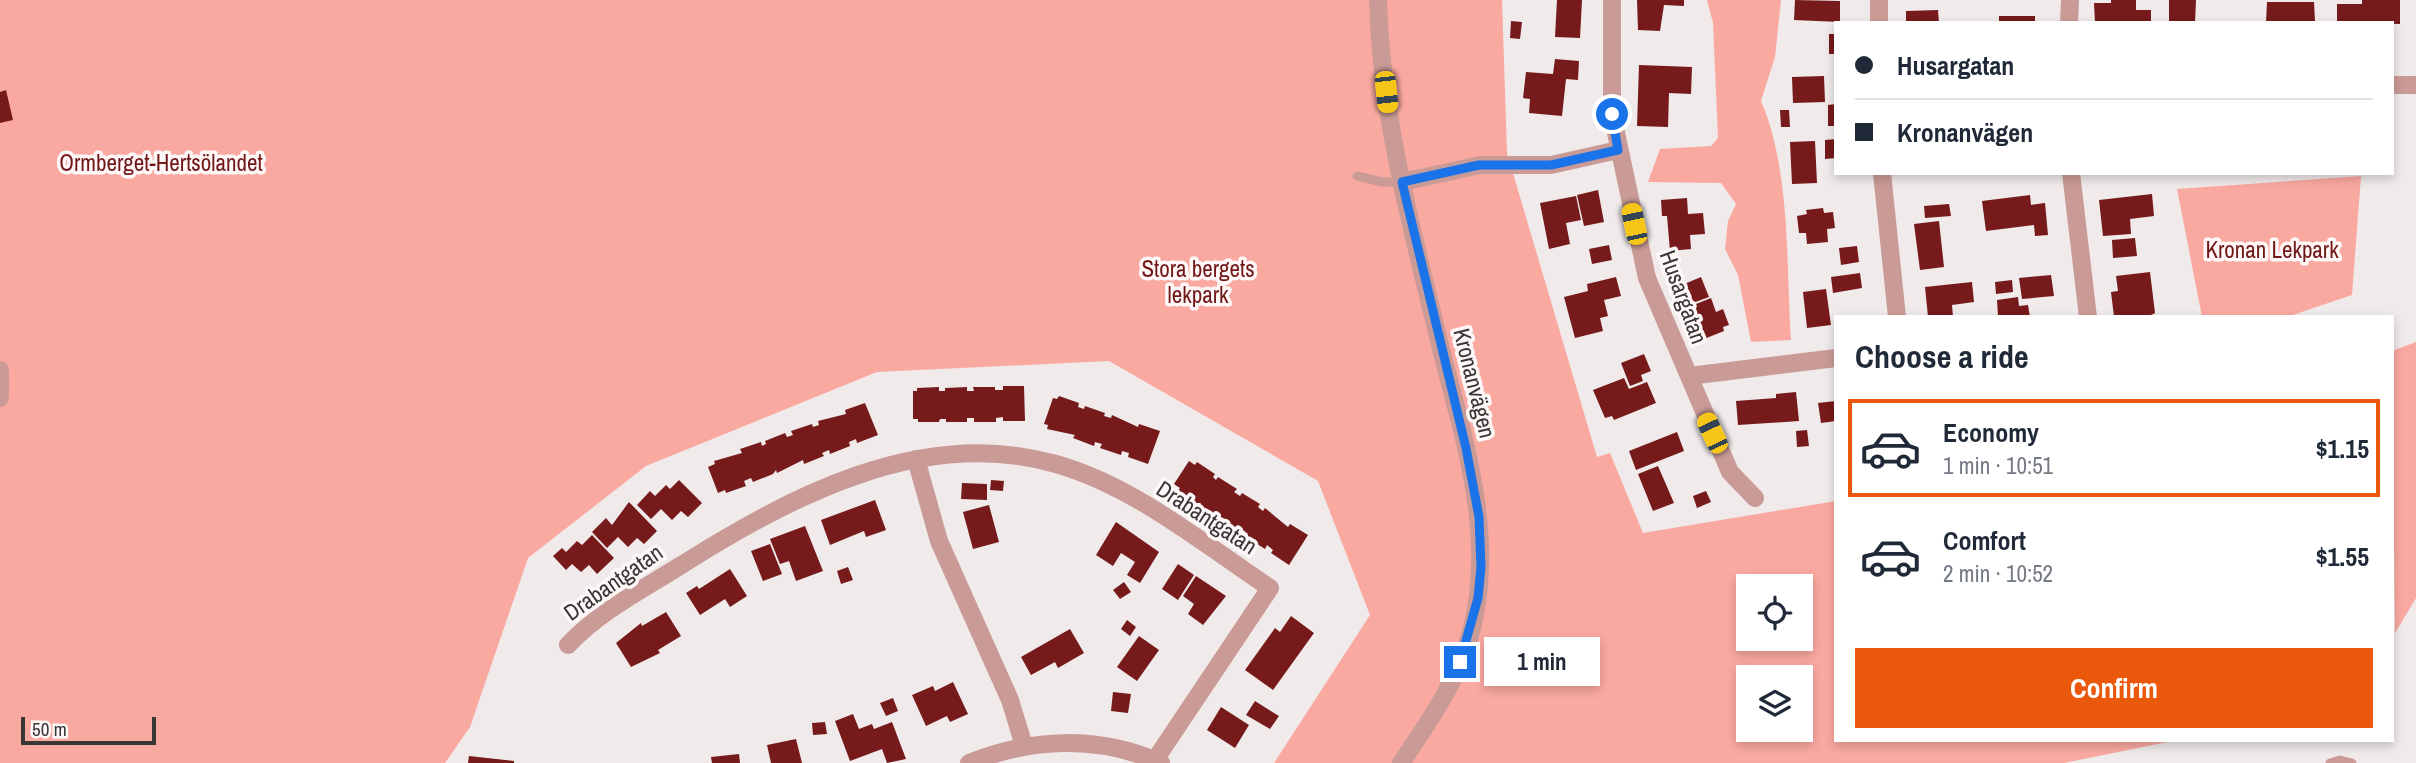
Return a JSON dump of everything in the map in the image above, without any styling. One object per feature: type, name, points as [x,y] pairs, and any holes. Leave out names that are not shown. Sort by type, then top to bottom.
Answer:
[{"type":"street","name":"Kronanvägen","points":[[1378,0],[1388,114],[1470,468],[1479,517],[1481,567],[1471,629],[1460,662],[1401,763]]},
{"type":"street","name":"Husargatan","points":[[1612,0],[1612,114],[1647,278],[1730,472],[1755,498]]},
{"type":"street","points":[[1879,0],[1879,21]]},
{"type":"street","points":[[2069,21],[2070,0]]},
{"type":"street","points":[[2394,85],[2416,85]]},
{"type":"street","points":[[1402,182],[1479,165],[1551,165],[1618,150]]},
{"type":"street","points":[[1882,175],[1897,315]]},
{"type":"street","points":[[2071,175],[2088,315]]},
{"type":"street","name":"Husargatan","points":[[1689,376],[1834,358]]},
{"type":"street","points":[[0,370],[0,398]]},
{"type":"street","name":"Drabantgatan","points":[[568,645],[602,614],[755,520],[812,494],[881,468],[916,459],[964,453],[996,453],[1046,461],[1085,473],[1140,502],[1270,588],[1158,762]]},
{"type":"street","points":[[916,459],[939,541],[1010,700],[1024,746]]},
{"type":"street","points":[[969,763],[1024,746],[1057,743],[1093,744],[1158,762]]},
{"type":"lane","points":[[1357,176],[1382,182],[1402,182]]},
{"type":"lane","points":[[2330,763],[2340,760],[2352,763]]},
{"type":"green space","points":[[0,0],[1502,0],[1507,153],[1597,457],[1610,453],[1643,533],[1834,501],[1834,742],[2167,742],[2064,763],[1274,763],[1370,615],[1318,481],[1109,361],[877,372],[646,466],[528,558],[470,727],[445,763],[0,763]]},
{"type":"green space","points":[[1707,0],[1781,0],[1775,57],[1761,101],[1771,128],[1782,187],[1791,340],[1751,342],[1738,275],[1725,249],[1728,221],[1736,204],[1721,183],[1648,182],[1660,149],[1711,146],[1718,138],[1713,23]]},
{"type":"green space","name":"Kronan Lekpark","points":[[2361,176],[2352,295],[2293,315],[2202,315],[2177,189]]},
{"type":"green space","points":[[2416,342],[2416,598],[2395,633],[2394,539],[2394,350]]},
{"type":"building","points":[[1557,0],[1582,0],[1580,38],[1555,37]]},
{"type":"building","points":[[1637,0],[1684,0],[1684,6],[1664,5],[1660,31],[1638,30]]},
{"type":"building","points":[[1795,0],[1840,1],[1840,21],[1794,20]]},
{"type":"building","points":[[2111,0],[2136,0],[2136,10],[2151,10],[2151,21],[2095,21],[2094,3],[2111,3]]},
{"type":"building","points":[[2169,0],[2196,0],[2195,21],[2169,21]]},
{"type":"building","points":[[2362,0],[2400,0],[2400,24],[2394,24],[2394,21],[2337,21],[2337,4],[2362,4]]},
{"type":"building","points":[[2267,2],[2314,2],[2315,21],[2266,21]]},
{"type":"building","points":[[1938,10],[1939,21],[1906,21],[1906,11]]},
{"type":"building","points":[[1999,16],[2035,16],[2035,21],[1999,21]]},
{"type":"building","points":[[1511,21],[1522,22],[1520,39],[1510,38]]},
{"type":"building","points":[[1829,34],[1834,34],[1834,54],[1829,54]]},
{"type":"building","points":[[1555,59],[1579,61],[1578,80],[1566,79],[1562,116],[1529,113],[1530,99],[1523,98],[1526,72],[1553,74]]},
{"type":"building","points":[[1639,65],[1692,67],[1691,94],[1669,93],[1668,127],[1637,126]]},
{"type":"building","points":[[1824,76],[1825,102],[1793,103],[1792,77]]},
{"type":"building","points":[[6,90],[13,120],[0,123],[0,92]]},
{"type":"building","points":[[1834,104],[1834,126],[1828,126],[1828,105]]},
{"type":"building","points":[[1780,110],[1789,110],[1790,127],[1781,127]]},
{"type":"building","points":[[1834,139],[1834,158],[1825,159],[1825,140]]},
{"type":"building","points":[[1815,141],[1817,183],[1792,184],[1790,142]]},
{"type":"building","points":[[1598,190],[1604,222],[1584,226],[1577,195]]},
{"type":"building","points":[[2152,194],[2154,216],[2130,219],[2131,234],[2103,236],[2099,200]]},
{"type":"building","points":[[2030,195],[2031,205],[2045,203],[2048,235],[2035,236],[2034,225],[1986,231],[1982,201]]},
{"type":"building","points":[[1576,196],[1581,220],[1566,223],[1570,244],[1549,249],[1540,203]]},
{"type":"building","points":[[1687,198],[1688,214],[1703,213],[1705,234],[1690,235],[1691,249],[1670,251],[1667,216],[1662,216],[1661,200]]},
{"type":"building","points":[[1949,204],[1951,216],[1925,218],[1924,206]]},
{"type":"building","points":[[1823,208],[1824,213],[1833,212],[1835,228],[1827,229],[1828,242],[1807,244],[1806,233],[1799,233],[1797,216],[1807,214],[1806,210]]},
{"type":"building","points":[[1939,221],[1944,267],[1920,270],[1914,224]]},
{"type":"building","points":[[2135,238],[2137,256],[2113,258],[2112,240]]},
{"type":"building","points":[[1609,245],[1612,260],[1592,264],[1589,249]]},
{"type":"building","points":[[1857,246],[1859,262],[1841,265],[1839,248]]},
{"type":"building","points":[[2150,272],[2155,313],[2114,315],[2111,292],[2118,291],[2116,276]]},
{"type":"building","points":[[1860,273],[1862,288],[1833,293],[1831,277]]},
{"type":"building","points":[[2051,275],[2054,296],[2022,299],[2019,278]]},
{"type":"building","points":[[1616,277],[1621,296],[1604,300],[1608,316],[1600,318],[1603,331],[1575,338],[1564,297],[1588,291],[1587,284]]},
{"type":"building","points":[[1701,277],[1709,297],[1690,304],[1682,285]]},
{"type":"building","points":[[2012,280],[2013,292],[1996,294],[1995,282]]},
{"type":"building","points":[[1972,282],[1974,302],[1952,305],[1953,315],[1928,315],[1925,287]]},
{"type":"building","points":[[1826,289],[1831,325],[1807,328],[1803,292]]},
{"type":"building","points":[[2018,297],[2019,306],[2028,305],[2030,315],[1998,315],[1997,300]]},
{"type":"building","points":[[1711,298],[1716,312],[1723,309],[1729,325],[1723,327],[1724,331],[1699,341],[1686,308]]},
{"type":"building","points":[[1644,354],[1651,371],[1641,375],[1643,381],[1630,386],[1621,363]]},
{"type":"building","points":[[1624,378],[1629,389],[1647,382],[1656,403],[1614,420],[1612,416],[1605,418],[1593,390]]},
{"type":"building","points":[[1003,386],[1024,386],[1025,421],[1003,421],[1003,417],[996,418],[996,422],[974,422],[974,418],[967,418],[967,422],[946,422],[946,419],[940,419],[939,422],[918,422],[918,419],[913,419],[913,391],[917,391],[917,388],[939,387],[939,391],[945,391],[945,388],[967,387],[967,391],[974,391],[973,387],[995,387],[995,390],[1003,390]]},
{"type":"building","points":[[1796,392],[1799,421],[1738,425],[1736,401],[1776,398],[1776,394]]},
{"type":"building","points":[[1059,396],[1079,403],[1078,407],[1084,409],[1085,406],[1105,413],[1104,416],[1111,418],[1112,415],[1138,427],[1139,424],[1160,431],[1148,464],[1128,457],[1129,453],[1122,451],[1121,455],[1100,448],[1102,444],[1095,442],[1094,446],[1073,438],[1075,435],[1047,429],[1048,425],[1044,424],[1053,398],[1057,399]]},
{"type":"building","points":[[1834,401],[1834,421],[1821,423],[1818,403]]},
{"type":"building","points":[[865,403],[878,435],[857,443],[856,439],[849,442],[850,446],[830,454],[829,450],[822,453],[824,456],[804,464],[803,460],[753,482],[751,478],[744,481],[746,486],[718,493],[708,467],[715,464],[714,461],[742,453],[740,449],[761,442],[762,446],[766,444],[765,441],[785,433],[787,437],[793,435],[791,431],[812,424],[813,427],[819,425],[818,421],[846,414],[845,410]]},
{"type":"building","points":[[1807,430],[1809,446],[1797,447],[1796,431]]},
{"type":"building","points":[[1677,432],[1684,451],[1636,470],[1629,451]]},
{"type":"building","points":[[1189,461],[1195,465],[1197,462],[1215,474],[1213,477],[1216,480],[1218,477],[1237,489],[1234,492],[1240,496],[1242,493],[1260,504],[1258,507],[1263,511],[1265,508],[1288,527],[1290,524],[1308,535],[1289,565],[1271,553],[1273,550],[1267,545],[1265,549],[1246,537],[1248,534],[1243,530],[1241,533],[1223,522],[1225,519],[1199,506],[1201,503],[1196,503],[1178,491],[1180,488],[1174,484]]},
{"type":"building","points":[[1658,466],[1674,503],[1653,511],[1638,474]]},
{"type":"building","points":[[679,480],[702,503],[688,517],[681,511],[672,520],[661,509],[651,519],[637,505],[650,491],[655,496],[666,485],[670,489]]},
{"type":"building","points":[[991,480],[1004,481],[1003,491],[990,490]]},
{"type":"building","points":[[962,483],[987,484],[987,500],[961,499]]},
{"type":"building","points":[[1706,491],[1711,502],[1697,508],[1693,496]]},
{"type":"building","points":[[875,500],[886,530],[866,537],[864,531],[830,545],[821,520]]},
{"type":"building","points":[[629,502],[657,531],[644,544],[637,538],[628,547],[618,537],[607,548],[592,532],[606,518],[612,525]]},
{"type":"building","points":[[989,505],[999,542],[973,549],[963,512]]},
{"type":"building","points":[[1116,522],[1159,552],[1140,583],[1127,575],[1135,562],[1121,553],[1113,566],[1096,555]]},
{"type":"building","points":[[805,526],[823,571],[796,581],[789,561],[780,564],[770,539]]},
{"type":"building","points":[[592,535],[614,558],[597,574],[589,565],[581,572],[572,564],[566,570],[553,556],[562,548],[566,552],[577,541],[582,545]]},
{"type":"building","points":[[770,544],[782,574],[763,581],[751,551]]},
{"type":"building","points":[[1178,564],[1194,575],[1178,600],[1162,589]]},
{"type":"building","points":[[848,567],[853,580],[841,584],[837,571]]},
{"type":"building","points":[[730,569],[747,596],[730,607],[725,599],[700,615],[686,593],[697,586],[699,589]]},
{"type":"building","points":[[1196,576],[1226,596],[1203,625],[1188,614],[1194,604],[1183,596]]},
{"type":"building","points":[[1124,582],[1131,592],[1120,599],[1113,590]]},
{"type":"building","points":[[666,612],[681,636],[658,650],[660,653],[631,667],[616,643],[641,623],[642,626]]},
{"type":"building","points":[[1291,616],[1314,633],[1273,690],[1245,670],[1275,628],[1280,632]]},
{"type":"building","points":[[1127,620],[1136,627],[1130,636],[1121,629]]},
{"type":"building","points":[[1070,629],[1084,653],[1058,668],[1055,662],[1031,675],[1021,657]]},
{"type":"building","points":[[1139,636],[1159,650],[1137,681],[1117,667]]},
{"type":"building","points":[[953,682],[968,714],[950,722],[947,716],[926,726],[912,695],[933,686],[935,691]]},
{"type":"building","points":[[1113,692],[1131,694],[1128,713],[1111,711]]},
{"type":"building","points":[[893,698],[898,711],[886,716],[880,703]]},
{"type":"building","points":[[1255,701],[1279,716],[1270,729],[1246,715]]},
{"type":"building","points":[[1221,707],[1249,725],[1235,748],[1207,730]]},
{"type":"building","points":[[853,714],[859,729],[872,724],[874,729],[892,722],[906,759],[887,763],[882,749],[850,761],[835,721]]},
{"type":"building","points":[[825,722],[827,734],[813,735],[812,723]]},
{"type":"building","points":[[796,739],[802,763],[771,763],[767,745]]},
{"type":"building","points":[[739,754],[740,763],[712,763],[711,757]]},
{"type":"building","points":[[469,756],[514,761],[514,763],[468,763]]},
{"type":"route","points":[[1460,662],[1478,598],[1481,567],[1479,517],[1466,448],[1402,182],[1479,165],[1551,165],[1618,150],[1612,114]]},
{"type":"park label","name":"Ormberget-Hertsölandet","points":[[161,162]]},
{"type":"park label","name":"Stora bergets lekpark","points":[[1198,281]]}]
